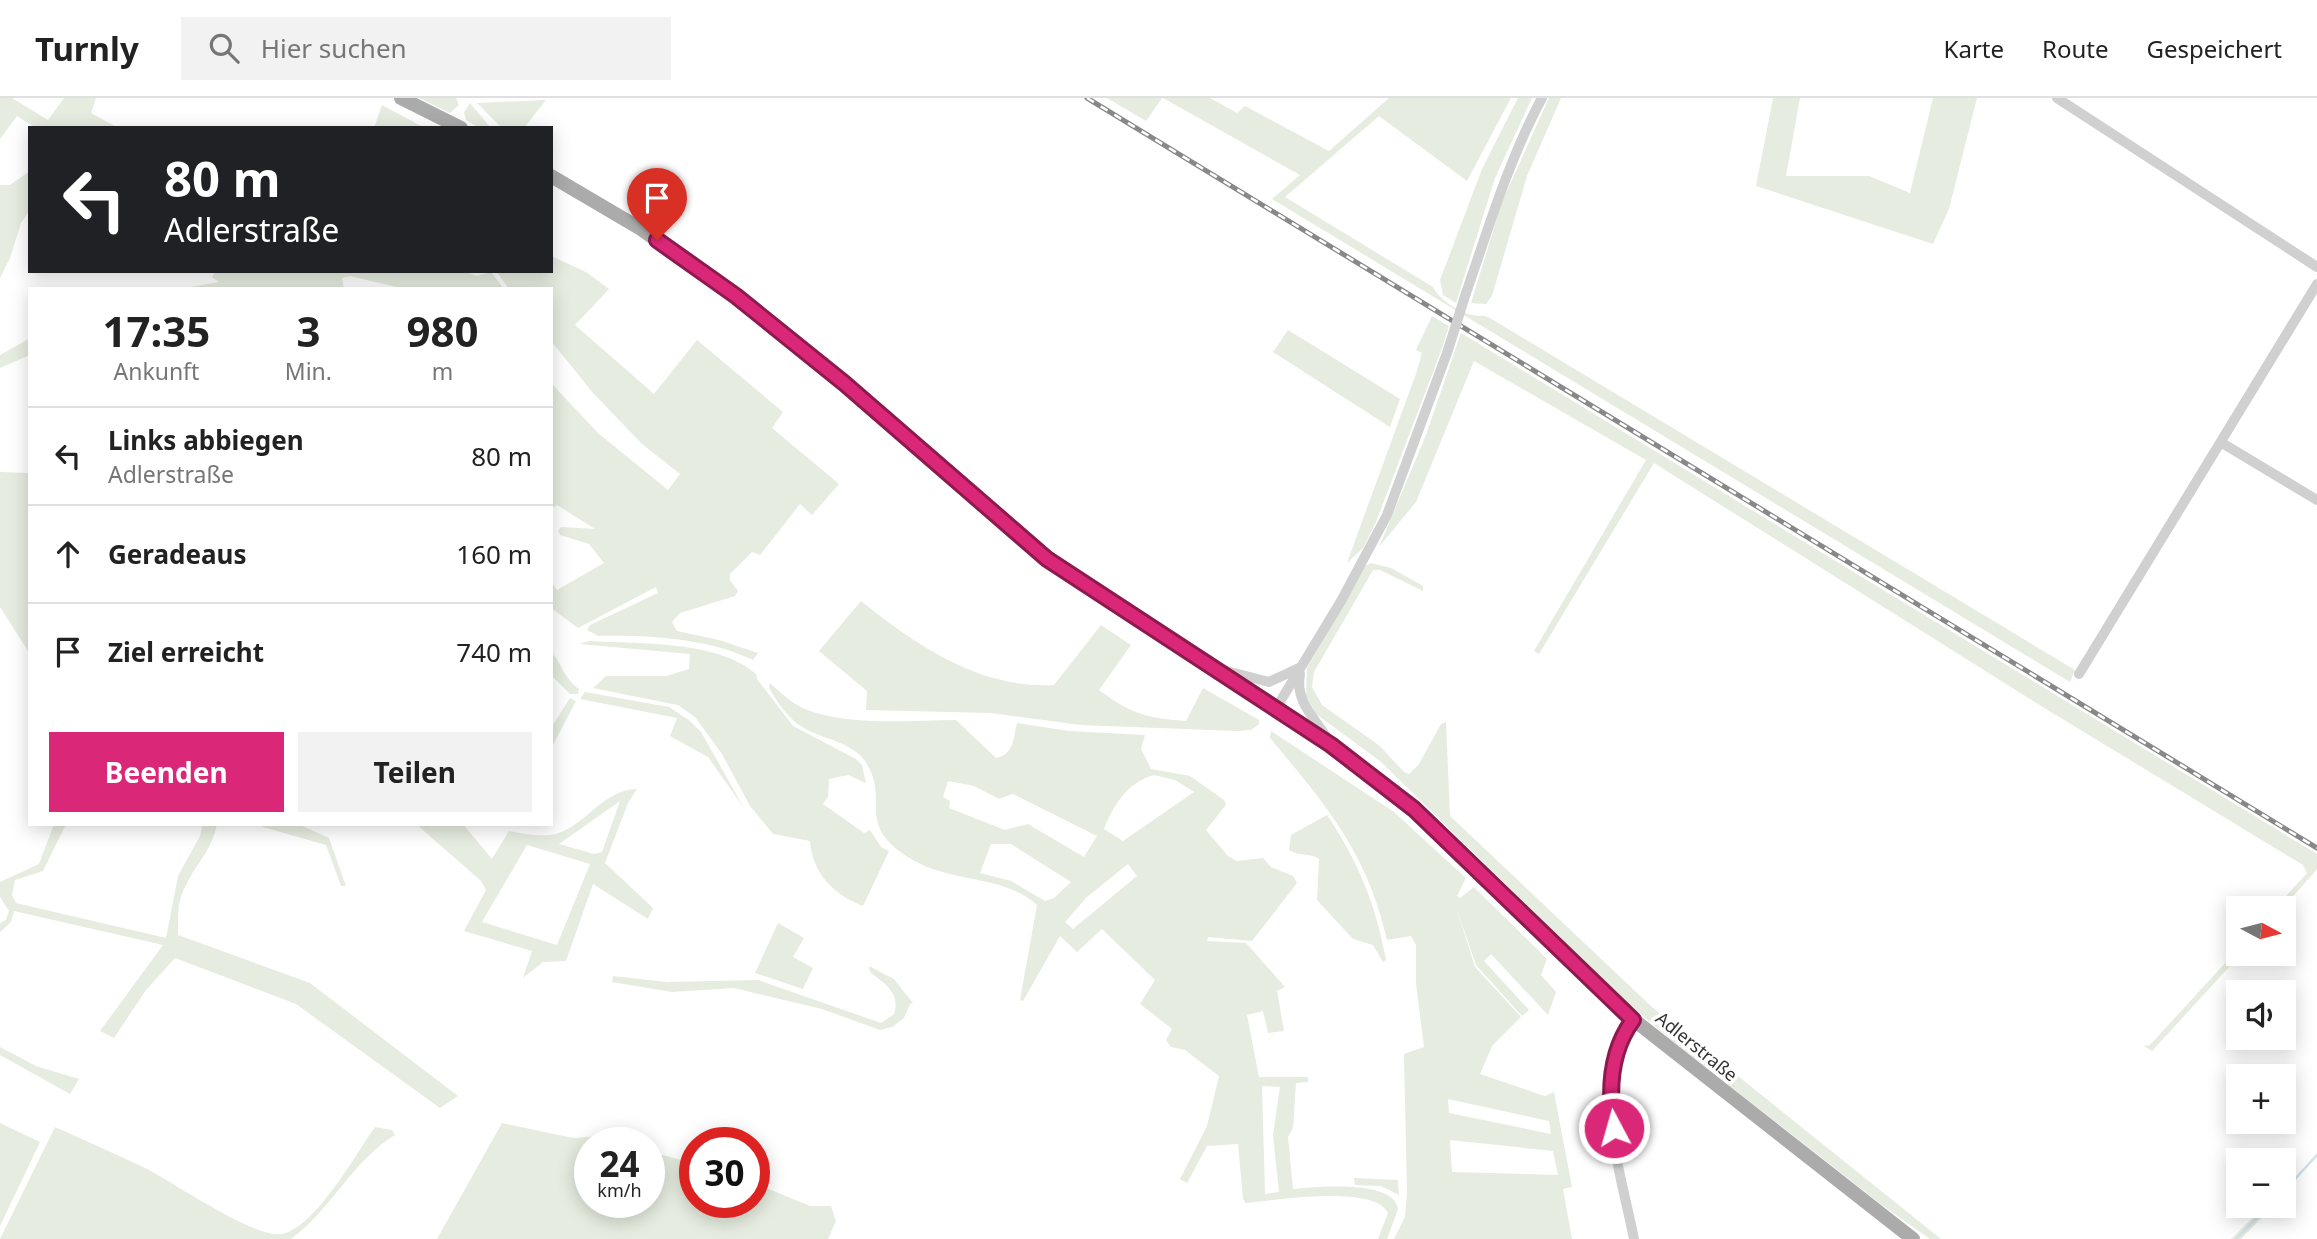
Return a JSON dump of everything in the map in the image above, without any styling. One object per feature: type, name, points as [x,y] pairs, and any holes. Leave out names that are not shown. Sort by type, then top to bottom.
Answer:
[{"type":"main road","points":[[401,98],[457,126]]},
{"type":"main road","name":"Adlerstraße","points":[[553,177],[641,229],[736,296],[844,383],[1047,559],[1331,745],[1414,809],[1633,1020],[1913,1239]]},
{"type":"street","points":[[1275,710],[1341,601],[1387,515],[1447,353],[1503,186],[1542,98]]},
{"type":"street","points":[[2057,98],[2317,267]]},
{"type":"street","points":[[2079,674],[2317,284]]},
{"type":"street","points":[[2222,443],[2317,500]]},
{"type":"street","points":[[1214,668],[1269,682],[1301,667]]},
{"type":"street","points":[[1301,667],[1300,696],[1331,745]]},
{"type":"street","points":[[1633,1020],[1621,1039],[1610,1093],[1634,1239]]},
{"type":"shaded area","points":[[0,98],[12,98],[48,120],[64,98],[96,98],[91,113],[114,126],[33,126],[17,116],[0,139]]},
{"type":"shaded area","points":[[419,98],[456,98],[459,105],[450,113]]},
{"type":"shaded area","points":[[1107,98],[1162,98],[1146,121]]},
{"type":"shaded area","points":[[1163,98],[1210,98],[1237,113],[1245,106],[1329,151],[1389,98],[1511,98],[1467,181],[1379,116],[1285,197],[1433,287],[1439,296],[1453,306],[1468,314],[1490,318],[2075,670],[2070,682],[1272,199],[1300,175]]},
{"type":"shaded area","points":[[1518,98],[1532,98],[1495,178],[1456,303],[1443,295],[1440,280],[1482,169]]},
{"type":"shaded area","points":[[1549,98],[1561,98],[1527,176],[1492,296],[1486,304],[1471,303],[1502,202]]},
{"type":"shaded area","points":[[1773,98],[1800,98],[1786,176],[1869,176],[1910,193],[1933,98],[1977,98],[1949,209],[1933,244],[1756,186]]},
{"type":"shaded area","points":[[546,100],[526,126],[500,126],[477,103]]},
{"type":"shaded area","points":[[470,103],[489,126],[476,126],[466,120],[464,112]]},
{"type":"shaded area","points":[[382,105],[421,126],[375,126]]},
{"type":"shaded area","points":[[28,172],[28,213],[21,223],[10,258],[0,278],[0,185],[10,185]]},
{"type":"shaded area","points":[[553,257],[586,272],[609,289],[575,325],[654,394],[697,340],[783,412],[772,428],[839,484],[812,515],[800,504],[760,555],[752,552],[730,574],[730,580],[738,591],[735,596],[680,613],[672,622],[677,631],[719,640],[758,653],[753,660],[697,642],[657,637],[598,636],[587,630],[590,625],[658,593],[656,587],[578,628],[553,609],[553,585],[557,590],[604,563],[589,544],[560,535],[558,531],[561,527],[595,529],[557,505],[553,508],[553,385],[598,433],[668,490],[680,474],[642,444],[594,394],[553,343],[553,287],[508,287],[497,273],[553,273]]},
{"type":"shaded area","points":[[214,273],[468,273],[476,276],[492,273],[502,287],[397,287],[350,276],[342,278],[344,287],[190,287],[219,282],[212,277]]},
{"type":"shaded area","points":[[1432,316],[1449,326],[1441,351],[1376,522],[1363,548],[1347,563],[1417,371],[1422,353],[1416,350]]},
{"type":"shaded area","points":[[1288,330],[1400,399],[1390,427],[1273,352]]},
{"type":"shaded area","points":[[1461,333],[2317,854],[2317,869],[2293,896],[2286,896],[2307,873],[2303,865],[2046,709],[1654,463],[1539,654],[1534,651],[1646,460],[1474,361],[1416,502],[1379,547],[1426,435]]},
{"type":"shaded area","points":[[28,339],[28,356],[0,368],[0,355]]},
{"type":"shaded area","points":[[0,472],[28,473],[28,651],[0,607]]},
{"type":"shaded area","points":[[1371,563],[1391,568],[1423,586],[1423,591],[1380,570],[1373,570],[1314,672],[1312,687],[1322,705],[1380,746],[1409,774],[1419,764],[1441,724],[1446,722],[1450,816],[1652,1007],[1941,1239],[1930,1239],[1882,1205],[1670,1039],[1622,998],[1380,761],[1316,714],[1306,696],[1307,668],[1365,566]]},
{"type":"shaded area","points":[[861,601],[904,634],[951,661],[1001,680],[1027,684],[1054,685],[1101,625],[1131,645],[1099,690],[1120,704],[1161,719],[1186,721],[1203,688],[1259,720],[1259,724],[1251,730],[1237,731],[1080,725],[991,713],[866,710],[867,691],[819,651]]},
{"type":"shaded area","points":[[589,641],[699,649],[740,663],[756,674],[793,726],[856,759],[862,765],[866,783],[848,775],[829,779],[828,797],[823,804],[864,833],[870,830],[881,847],[889,851],[863,906],[843,896],[826,881],[815,863],[810,841],[773,834],[750,806],[722,754],[695,717],[678,705],[593,688],[606,676],[666,676],[689,669],[690,654],[580,644]]},
{"type":"shaded area","points":[[553,655],[568,679],[579,689],[578,694],[570,694],[553,677]]},
{"type":"shaded area","points":[[770,683],[791,701],[822,715],[880,721],[956,720],[996,758],[1010,749],[1017,723],[1069,731],[1145,735],[1141,749],[1151,769],[1190,776],[1224,800],[1226,805],[1206,830],[1228,856],[1237,861],[1263,858],[1271,867],[1293,876],[1297,883],[1252,941],[1208,937],[1207,941],[1246,943],[1285,987],[1277,991],[1284,1031],[1268,1033],[1263,1011],[1247,1015],[1259,1077],[1308,1077],[1308,1082],[1296,1083],[1293,1128],[1288,1137],[1293,1189],[1352,1187],[1383,1193],[1393,1199],[1398,1209],[1387,1239],[1378,1239],[1388,1213],[1379,1204],[1364,1199],[1323,1196],[1246,1203],[1243,1199],[1238,1144],[1207,1146],[1187,1183],[1180,1179],[1207,1126],[1219,1076],[1185,1050],[1171,1047],[1166,1040],[1172,1029],[1140,1004],[1155,980],[1102,929],[1077,952],[1060,936],[1023,1001],[1020,1000],[1037,905],[1010,889],[928,867],[895,847],[878,823],[875,788],[865,761],[853,749],[799,725],[784,711],[769,688]],"holes":[[[1154,775],[1175,780],[1194,792],[1123,841],[1104,829],[1123,795],[1145,778]],[[948,781],[974,786],[999,799],[1013,794],[1097,836],[1084,857],[1028,824],[1005,830],[949,808],[950,801],[943,797]],[[991,844],[1011,844],[1071,882],[1054,898],[1045,901],[1011,881],[980,873]],[[1128,864],[1137,876],[1073,929],[1065,922],[1087,897]],[[1262,1086],[1280,1087],[1273,1135],[1279,1192],[1265,1194]]]},
{"type":"shaded area","points":[[585,692],[669,707],[690,721],[701,732],[744,808],[708,757],[670,736],[677,718],[580,699]]},
{"type":"shaded area","points":[[570,698],[576,701],[553,745],[553,725]]},
{"type":"shaded area","points":[[1271,731],[1394,812],[1466,878],[1457,896],[1460,898],[1474,887],[1547,959],[1541,975],[1556,992],[1548,1015],[1491,954],[1484,961],[1529,1010],[1522,1016],[1476,965],[1456,907],[1475,967],[1521,1017],[1492,1046],[1480,1074],[1545,1096],[1554,1092],[1572,1187],[1563,1189],[1572,1239],[1394,1239],[1405,1217],[1407,1192],[1404,1054],[1424,1047],[1416,984],[1416,945],[1411,936],[1387,940],[1379,909],[1356,855],[1326,808],[1270,738]],"holes":[[[1448,1099],[1549,1121],[1551,1134],[1449,1113]],[[1450,1140],[1553,1151],[1558,1175],[1452,1172]]]},
{"type":"shaded area","points":[[637,789],[628,803],[605,863],[653,908],[648,919],[593,884],[566,961],[543,962],[523,978],[532,951],[464,931],[486,890],[481,881],[418,826],[465,826],[492,859],[509,831],[541,835],[559,833],[579,822],[615,794]],"holes":[[[620,801],[602,852],[594,854],[559,844]],[[527,845],[590,864],[557,945],[482,922]]]},
{"type":"shaded area","points":[[1327,815],[1348,849],[1371,902],[1386,960],[1383,962],[1373,945],[1353,939],[1317,900],[1319,859],[1289,850],[1291,835]]},
{"type":"shaded area","points":[[53,826],[65,826],[43,871],[15,880],[12,895],[16,903],[166,938],[178,876],[200,836],[202,826],[216,826],[208,849],[183,891],[178,935],[310,983],[458,1096],[440,1108],[296,1004],[175,958],[146,990],[114,1038],[100,1031],[163,945],[14,911],[11,922],[0,932],[0,923],[6,920],[9,911],[0,897],[0,882],[39,864]]},
{"type":"shaded area","points":[[259,826],[302,826],[329,838],[346,886],[341,886],[326,845]]},
{"type":"shaded area","points":[[778,923],[804,938],[793,957],[813,968],[803,989],[755,973]]},
{"type":"shaded area","points":[[2226,962],[2226,966],[2230,966],[2152,1051],[2144,1046],[2150,1045]]},
{"type":"shaded area","points":[[869,966],[894,979],[913,1003],[904,1018],[892,1027],[880,1030],[822,1009],[734,988],[672,992],[612,982],[613,976],[667,982],[758,980],[881,1023],[894,1014],[895,1000],[890,989],[870,972]]},
{"type":"shaded area","points":[[0,1047],[36,1066],[79,1079],[70,1094],[0,1055]]},
{"type":"shaded area","points":[[0,1123],[40,1142],[0,1226]]},
{"type":"shaded area","points":[[502,1123],[574,1138],[574,1218],[665,1218],[665,1156],[679,1159],[679,1218],[770,1218],[770,1190],[810,1206],[831,1206],[836,1221],[828,1239],[437,1239]]},
{"type":"shaded area","points":[[55,1127],[143,1167],[233,1219],[269,1233],[282,1234],[295,1229],[321,1204],[375,1127],[392,1130],[395,1135],[380,1145],[354,1171],[318,1214],[291,1239],[0,1239]]},
{"type":"shaded area","points":[[1354,1178],[1398,1180],[1399,1195],[1381,1186],[1355,1185]]},
{"type":"shaded area","points":[[2253,1218],[2261,1218],[2241,1239],[2231,1239]]},
{"type":"waterway","points":[[2296,1178],[2317,1155]]},
{"type":"waterway","points":[[2236,1239],[2257,1218]]},
{"type":"railway","points":[[1087,98],[2317,848]]},
{"type":"route","points":[[657,240],[736,296],[844,383],[980,504],[1047,559],[1331,745],[1414,809],[1474,864],[1633,1020],[1621,1039],[1611,1079],[1614,1128]]}]
